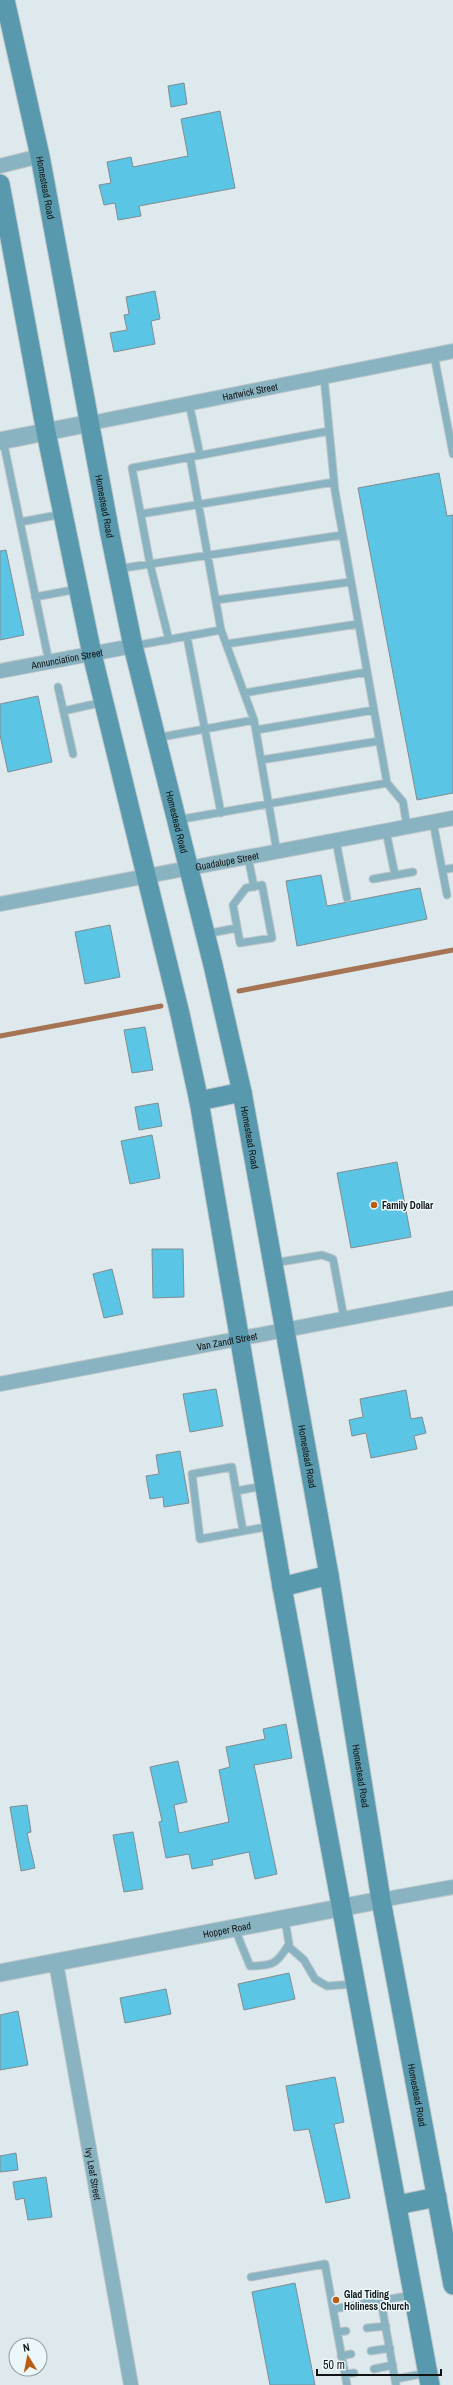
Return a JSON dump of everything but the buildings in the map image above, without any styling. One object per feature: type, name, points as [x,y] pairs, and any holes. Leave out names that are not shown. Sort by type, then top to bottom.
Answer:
[{"type":"main road","name":"Homestead Road","points":[[5,0],[40,156],[117,569],[133,646],[205,934],[242,1092],[283,1330],[329,1575],[382,1900],[453,2284]]},
{"type":"main road","points":[[0,184],[46,432],[92,654],[199,1101],[271,1526],[428,2379]]},
{"type":"main road","points":[[199,1101],[242,1092]]},
{"type":"main road","points":[[282,1587],[329,1575]]},
{"type":"main road","points":[[396,2205],[437,2197]]},
{"type":"street","points":[[0,166],[40,156]]},
{"type":"street","name":"Hartwick Street","points":[[2,440],[453,351]]},
{"type":"street","name":"Annunciation Street","points":[[0,671],[133,646]]},
{"type":"street","name":"Guadalupe Street","points":[[0,904],[453,818]]},
{"type":"street","name":"Van Zandt Street","points":[[0,1384],[453,1298]]},
{"type":"street","name":"Hopper Road","points":[[0,1973],[453,1887]]},
{"type":"street","name":"Ivy Leaf Street","points":[[56,1963],[131,2385]]},
{"type":"lane","points":[[434,355],[453,454]]},
{"type":"lane","points":[[324,377],[334,482],[342,535],[379,741],[387,783],[403,802],[407,827]]},
{"type":"lane","points":[[189,403],[200,455]]},
{"type":"lane","points":[[170,640],[150,564],[132,468],[329,431]]},
{"type":"lane","points":[[2,440],[49,662]]},
{"type":"lane","points":[[190,457],[222,630],[254,720],[277,852]]},
{"type":"lane","points":[[141,514],[334,482]]},
{"type":"lane","points":[[20,522],[63,514]]},
{"type":"lane","points":[[117,569],[342,535]]},
{"type":"lane","points":[[216,600],[350,582]]},
{"type":"lane","points":[[35,598],[79,589]]},
{"type":"lane","points":[[226,644],[358,624]]},
{"type":"lane","points":[[133,646],[222,630]]},
{"type":"lane","points":[[187,637],[221,813]]},
{"type":"lane","points":[[244,693],[367,672]]},
{"type":"lane","points":[[58,687],[73,754]]},
{"type":"lane","points":[[63,711],[104,702]]},
{"type":"lane","points":[[256,730],[374,710]]},
{"type":"lane","points":[[156,738],[254,720]]},
{"type":"lane","points":[[261,760],[379,741]]},
{"type":"lane","points":[[176,820],[387,783]]},
{"type":"lane","points":[[433,822],[447,895]]},
{"type":"lane","points":[[386,831],[395,875]]},
{"type":"lane","points":[[336,841],[347,898]]},
{"type":"lane","points":[[248,858],[254,887]]},
{"type":"lane","points":[[442,870],[453,868]]},
{"type":"lane","points":[[373,879],[413,872]]},
{"type":"lane","points":[[262,885],[272,938],[240,943],[237,928],[233,905],[246,888],[262,885]]},
{"type":"lane","points":[[205,934],[237,928]]},
{"type":"lane","points":[[272,1264],[322,1255],[333,1259],[344,1318]]},
{"type":"lane","points":[[243,1531],[232,1467],[192,1474],[200,1539],[271,1526]]},
{"type":"lane","points":[[236,1491],[264,1486]]},
{"type":"lane","points":[[235,1929],[250,1966],[270,1966],[281,1958],[288,1946],[285,1919]]},
{"type":"lane","points":[[288,1946],[304,1960],[315,1979],[327,1986],[356,1984]]},
{"type":"lane","points":[[251,2277],[325,2264],[347,2385]]},
{"type":"lane","points":[[333,2309],[413,2295]]},
{"type":"lane","points":[[381,2301],[396,2382],[428,2379]]},
{"type":"lane","points":[[367,2328],[386,2326]]},
{"type":"lane","points":[[337,2332],[346,2331]]},
{"type":"lane","points":[[371,2351],[390,2348]]},
{"type":"lane","points":[[342,2356],[351,2354]]},
{"type":"lane","points":[[374,2369],[393,2365]]},
{"type":"lane","points":[[345,2374],[354,2373]]},
{"type":"waterway","points":[[239,991],[453,950]]},
{"type":"waterway","points":[[0,1036],[161,1006]]},
{"type":"place","name":"Family Dollar","points":[[374,1205]]},
{"type":"place","name":"Glad Tiding Holiness Church","points":[[336,2300]]}]
